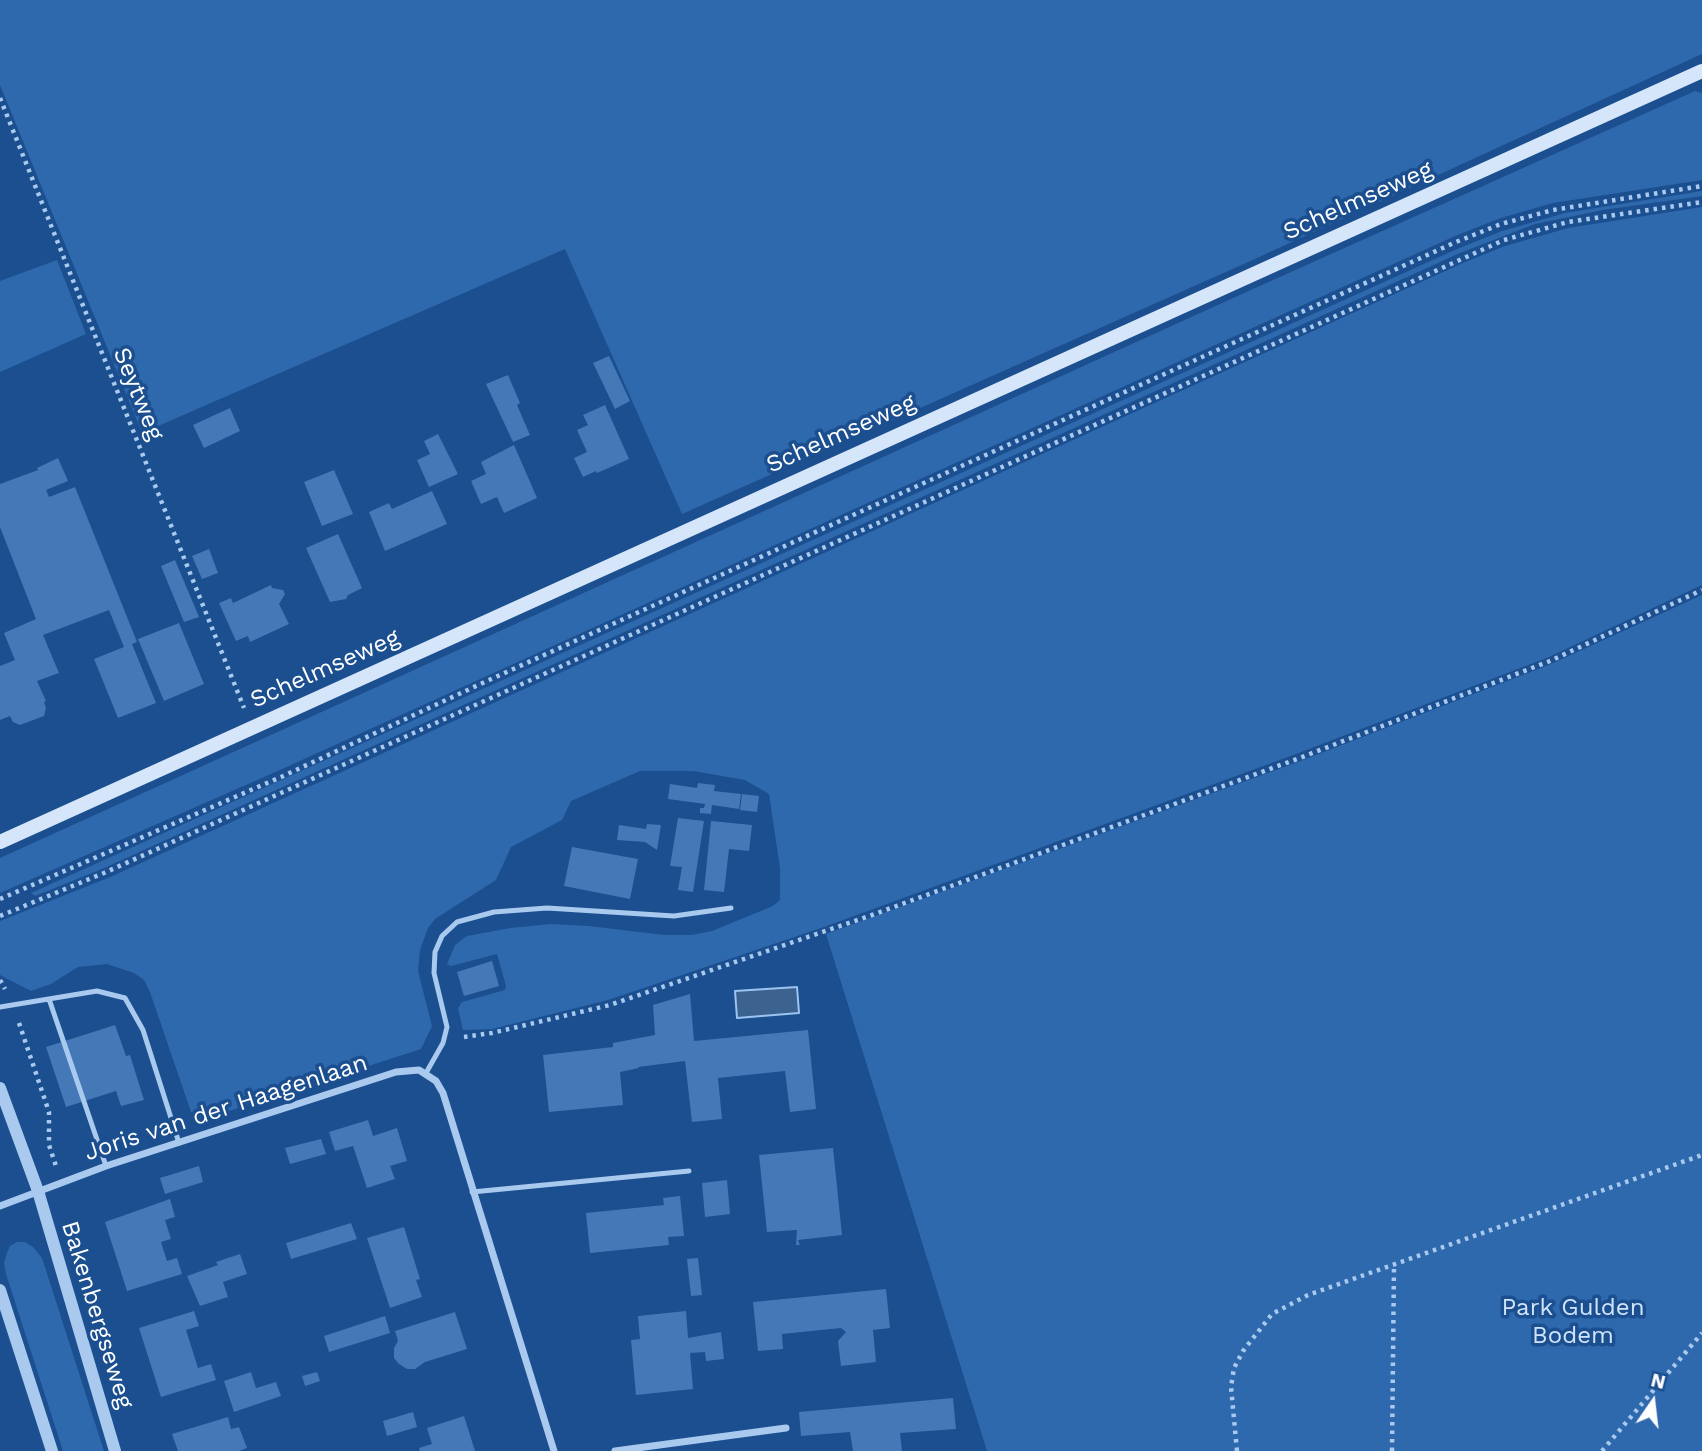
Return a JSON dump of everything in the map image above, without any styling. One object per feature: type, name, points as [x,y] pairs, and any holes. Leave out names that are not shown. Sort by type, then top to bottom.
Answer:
[{"type":"main road","name":"Schelmseweg","points":[[0,842],[1702,71]]},
{"type":"street","name":"Joris van der Haagenlaan","points":[[38,1191],[106,1166],[396,1072],[412,1069],[426,1073]]},
{"type":"street","points":[[426,1073],[436,1081],[443,1093],[554,1451]]},
{"type":"street","name":"Bakenbergseweg","points":[[0,1088],[38,1191],[115,1451]]},
{"type":"street","points":[[0,1206],[38,1191]]},
{"type":"street","points":[[0,1290],[52,1451]]},
{"type":"street","points":[[615,1451],[786,1428]]},
{"type":"lane","points":[[426,1073],[443,1043],[447,1027],[433,973],[435,952],[442,936],[457,922],[494,912],[547,908],[674,916],[731,908]]},
{"type":"lane","points":[[0,1007],[97,991],[125,998],[143,1030],[179,1143]]},
{"type":"lane","points":[[48,999],[106,1166]]},
{"type":"lane","points":[[472,1192],[689,1171]]},
{"type":"path","name":"Seytweg","points":[[0,98],[242,704]]},
{"type":"path","points":[[0,899],[281,777],[1456,242],[1553,210],[1702,186]]},
{"type":"path","points":[[0,916],[168,844],[1494,244],[1536,229],[1568,222],[1702,202]]},
{"type":"path","points":[[443,1043],[610,1005],[872,915],[1284,763],[1550,661],[1702,590]]},
{"type":"path","points":[[0,980],[12,1004],[49,1112],[49,1145],[63,1183]]},
{"type":"path","points":[[1237,1451],[1231,1387],[1234,1368],[1243,1351],[1272,1314],[1308,1294],[1702,1155]]},
{"type":"path","points":[[1392,1451],[1394,1265]]},
{"type":"path","points":[[1602,1451],[1702,1333]]},
{"type":"green space","points":[[0,0],[1702,0],[1702,54],[1246,263],[682,514],[565,249],[142,433],[0,85]]},
{"type":"green space","points":[[1695,91],[1702,93],[1702,180],[1553,203],[1501,218],[1455,236],[280,770],[0,893],[0,858]]},
{"type":"green space","points":[[1702,191],[1702,196],[1603,210],[1535,224],[1460,253],[102,869],[35,896],[31,893],[1457,249],[1502,231],[1565,213]]},
{"type":"green space","points":[[1702,207],[1702,585],[1549,657],[1296,754],[824,927],[608,1000],[492,1029],[463,1030],[458,1008],[462,1002],[505,990],[506,986],[497,954],[451,966],[447,964],[455,945],[467,936],[551,924],[664,935],[691,935],[712,931],[773,906],[780,900],[780,868],[769,794],[745,780],[693,771],[640,771],[571,801],[562,820],[511,847],[496,880],[435,919],[428,928],[420,950],[418,971],[432,1026],[421,1049],[201,1120],[191,1112],[144,980],[134,973],[107,964],[78,967],[51,984],[31,991],[0,975],[0,921],[108,878],[1463,263],[1505,246],[1568,228]]},
{"type":"green space","points":[[57,260],[86,334],[0,372],[0,281]]},
{"type":"green space","name":"Park Gulden Bodem","points":[[1702,595],[1702,1451],[987,1451],[826,934],[1298,762],[1551,664]]},
{"type":"green space","points":[[25,1242],[33,1247],[42,1258],[104,1451],[63,1451],[6,1274],[4,1263],[7,1253],[10,1246]]},
{"type":"shaded area","points":[[797,987],[799,1013],[737,1018],[735,991]]},
{"type":"building","points":[[609,356],[630,401],[615,409],[593,363]]},
{"type":"building","points":[[508,375],[530,435],[513,442],[486,384]]},
{"type":"building","points":[[605,405],[629,459],[583,477],[574,458],[587,452],[577,430],[588,425],[583,415]]},
{"type":"building","points":[[230,408],[240,431],[204,448],[193,425]]},
{"type":"building","points":[[438,434],[458,474],[429,487],[417,460],[430,454],[424,441]]},
{"type":"building","points":[[514,445],[537,498],[504,513],[497,497],[481,504],[471,481],[486,474],[481,462]]},
{"type":"building","points":[[58,458],[68,481],[46,490],[49,497],[75,487],[137,642],[132,644],[156,703],[118,718],[94,659],[124,647],[109,610],[43,635],[59,673],[37,681],[46,701],[44,716],[20,725],[13,722],[10,716],[0,720],[0,666],[15,660],[4,633],[36,619],[0,527],[0,484],[38,470],[37,468]]},
{"type":"building","points":[[334,470],[353,514],[322,526],[304,482]]},
{"type":"building","points":[[432,491],[447,524],[385,551],[369,512],[389,503],[392,509]]},
{"type":"building","points":[[338,534],[362,588],[348,595],[346,599],[330,602],[306,548]]},
{"type":"building","points":[[209,549],[218,573],[202,579],[192,556]]},
{"type":"building","points":[[175,560],[199,617],[184,622],[161,566]]},
{"type":"building","points":[[271,585],[272,588],[283,590],[285,594],[279,604],[289,624],[250,642],[248,636],[236,641],[219,603],[231,598],[233,603]]},
{"type":"building","points":[[179,623],[204,684],[164,701],[138,639]]},
{"type":"building","points":[[698,783],[715,785],[714,791],[741,794],[739,809],[712,805],[711,814],[700,813],[700,808],[704,808],[705,804],[668,799],[670,784],[697,788]]},
{"type":"building","points":[[742,794],[759,796],[757,812],[740,810]]},
{"type":"building","points":[[678,818],[704,821],[693,892],[678,890],[682,867],[670,866]]},
{"type":"building","points":[[711,821],[752,825],[749,851],[729,849],[724,892],[704,890]]},
{"type":"building","points":[[647,824],[661,825],[657,850],[645,842],[617,840],[619,825],[646,829]]},
{"type":"building","points":[[572,847],[638,859],[630,899],[564,886]]},
{"type":"building","points":[[492,961],[499,986],[464,996],[457,972]]},
{"type":"building","points":[[690,994],[694,1041],[808,1030],[816,1109],[790,1112],[785,1071],[718,1078],[722,1119],[692,1122],[685,1061],[620,1072],[623,1105],[549,1112],[543,1055],[613,1047],[613,1043],[655,1035],[653,1005]]},
{"type":"building","points":[[115,1025],[126,1056],[130,1055],[144,1100],[121,1106],[116,1091],[66,1107],[46,1047]]},
{"type":"building","points":[[368,1120],[373,1136],[397,1128],[407,1161],[390,1166],[395,1179],[367,1188],[353,1146],[335,1151],[329,1132]]},
{"type":"building","points":[[321,1139],[326,1154],[290,1164],[285,1148]]},
{"type":"building","points":[[833,1148],[842,1235],[798,1240],[800,1245],[796,1245],[797,1230],[767,1232],[759,1155]]},
{"type":"building","points":[[199,1166],[203,1182],[165,1194],[160,1178]]},
{"type":"building","points":[[727,1180],[730,1214],[705,1217],[702,1183]]},
{"type":"building","points":[[680,1196],[684,1236],[668,1237],[669,1245],[590,1253],[586,1213],[664,1205],[663,1198]]},
{"type":"building","points":[[170,1199],[175,1217],[165,1220],[171,1239],[161,1242],[167,1261],[177,1258],[182,1274],[127,1291],[105,1222]]},
{"type":"building","points":[[351,1223],[357,1239],[291,1259],[286,1243]]},
{"type":"building","points":[[404,1227],[420,1279],[416,1280],[422,1297],[390,1308],[367,1238]]},
{"type":"building","points":[[240,1254],[247,1274],[223,1282],[228,1297],[200,1306],[187,1276]]},
{"type":"building","points":[[698,1258],[702,1295],[691,1296],[687,1259]]},
{"type":"building","points":[[886,1289],[890,1328],[873,1330],[876,1362],[841,1366],[838,1341],[846,1332],[841,1328],[782,1334],[783,1349],[758,1351],[753,1302]]},
{"type":"building","points":[[194,1311],[199,1326],[186,1330],[198,1368],[211,1364],[216,1380],[161,1397],[139,1328]]},
{"type":"building","points":[[686,1311],[688,1338],[721,1332],[724,1359],[706,1361],[705,1352],[690,1353],[693,1389],[636,1395],[631,1340],[640,1339],[638,1316]]},
{"type":"building","points":[[455,1312],[467,1349],[425,1362],[415,1369],[407,1369],[399,1364],[394,1358],[394,1348],[398,1341],[395,1331]]},
{"type":"building","points":[[385,1316],[390,1333],[329,1352],[324,1336]]},
{"type":"building","points":[[251,1372],[256,1388],[276,1382],[281,1396],[234,1412],[224,1381]]},
{"type":"building","points":[[317,1372],[320,1381],[305,1386],[302,1376]]},
{"type":"building","points":[[953,1398],[956,1429],[900,1433],[902,1451],[853,1451],[850,1432],[801,1436],[799,1412]]},
{"type":"building","points":[[413,1412],[417,1427],[387,1436],[383,1421]]},
{"type":"building","points":[[464,1416],[475,1451],[420,1451],[419,1448],[432,1444],[427,1428]]},
{"type":"building","points":[[228,1417],[231,1429],[239,1427],[247,1448],[239,1451],[178,1451],[172,1434]]}]
